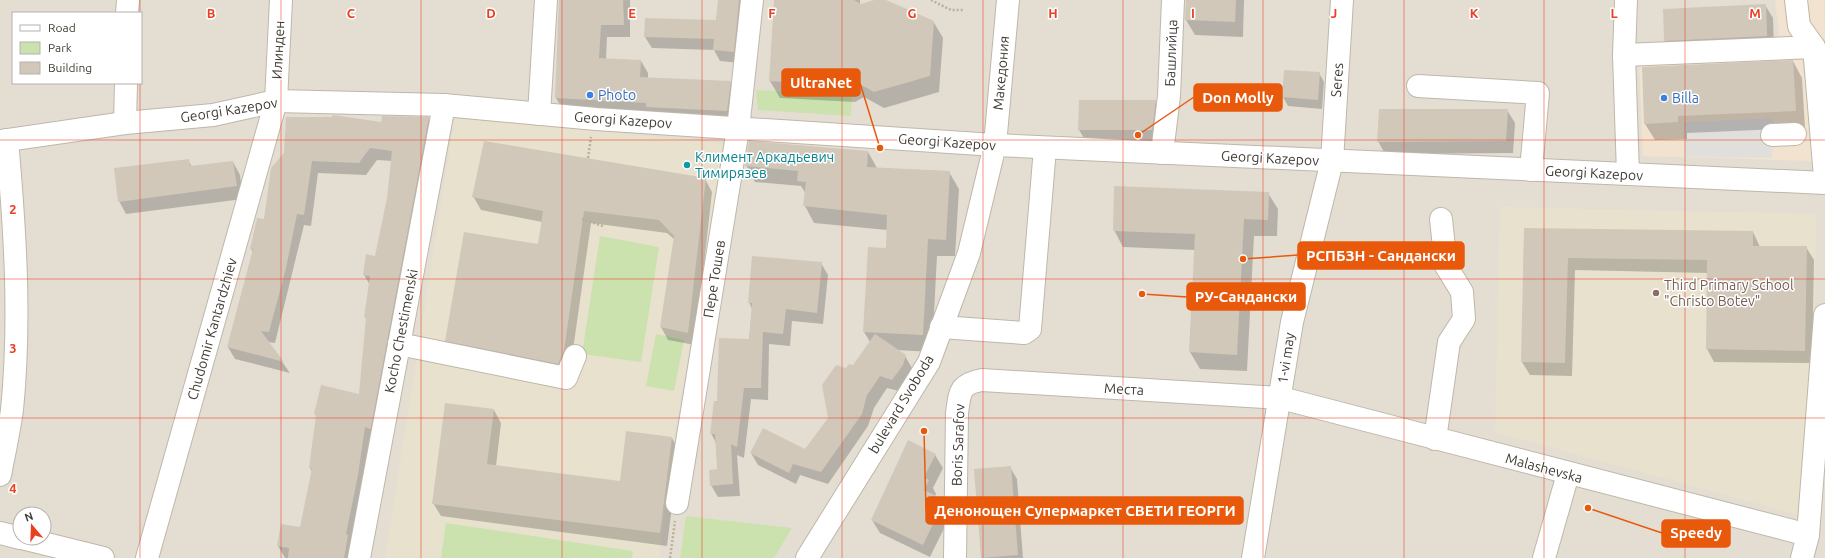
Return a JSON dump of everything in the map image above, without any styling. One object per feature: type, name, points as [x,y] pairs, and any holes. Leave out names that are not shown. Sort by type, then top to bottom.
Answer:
[{"type":"street","points":[[127,12],[128,0]]},
{"type":"street","name":"Илинден","points":[[276,101],[281,0]]},
{"type":"street","points":[[539,114],[546,0]]},
{"type":"street","name":"Пере Тошев","points":[[677,503],[738,129],[752,0]]},
{"type":"street","name":"Македония","points":[[995,145],[1008,0]]},
{"type":"street","name":"Башлийца","points":[[1162,153],[1169,96],[1173,0]]},
{"type":"street","name":"Seres","points":[[1332,161],[1342,0]]},
{"type":"street","points":[[1626,0],[1624,54],[1628,174]]},
{"type":"street","points":[[1796,0],[1799,26],[1814,47],[1825,177]]},
{"type":"street","points":[[1624,54],[1814,47]]},
{"type":"street","points":[[125,123],[126,84]]},
{"type":"street","points":[[1418,86],[1538,93],[1531,170]]},
{"type":"street","name":"Georgi Kazepov","points":[[3,140],[125,123],[213,115],[276,101],[444,105],[539,114],[738,129],[1045,148],[1825,183]]},
{"type":"street","name":"Chudomir Kantardzhiev","points":[[146,558],[276,101]]},
{"type":"street","name":"Kocho Chestimenski","points":[[359,558],[444,105]]},
{"type":"street","points":[[1772,135],[1795,134]]},
{"type":"street","points":[[0,475],[12,410],[18,300],[15,232],[3,140]]},
{"type":"street","name":"bulevard Svoboda","points":[[807,558],[929,362],[969,253],[995,145]]},
{"type":"street","points":[[941,327],[1024,334],[1030,329],[1045,148]]},
{"type":"street","name":"1-vi may","points":[[1253,558],[1281,398],[1292,322],[1332,161]]},
{"type":"street","points":[[1436,440],[1449,342],[1464,319],[1462,292],[1446,266],[1441,219]]},
{"type":"street","points":[[1802,558],[1808,535],[1825,315]]},
{"type":"street","points":[[399,344],[566,378],[575,356]]},
{"type":"street","name":"Места","points":[[968,383],[982,380],[1281,398]]},
{"type":"street","name":"Boris Sarafov","points":[[955,558],[958,413],[960,392],[968,383]]},
{"type":"street","name":"Malashevska","points":[[1281,398],[1436,440],[1808,535]]},
{"type":"street","points":[[1544,558],[1568,474]]},
{"type":"street","points":[[0,533],[12,536]]},
{"type":"street","points":[[52,546],[103,558]]},
{"type":"path","points":[[931,0],[951,10],[963,10]]},
{"type":"path","points":[[588,148],[588,158]]},
{"type":"path","points":[[582,219],[603,226]]},
{"type":"path","points":[[670,558],[677,503]]},
{"type":"shaded area","points":[[0,0],[1825,0],[1825,558],[0,558]]},
{"type":"shaded area","points":[[1775,0],[1824,0],[1825,40],[1780,42]]},
{"type":"shaded area","points":[[1801,52],[1815,161],[1643,156],[1639,58]]},
{"type":"shaded area","points":[[455,116],[724,144],[672,448],[659,558],[385,558]]},
{"type":"shaded area","points":[[1773,118],[1772,158],[1684,157],[1684,122]]},
{"type":"shaded area","name":"Third Primary School \"Christo Botev\"","points":[[1500,207],[1816,214],[1814,372],[1799,515],[1495,432]]},
{"type":"green space","points":[[756,90],[852,95],[851,116],[758,110]]},
{"type":"green space","points":[[600,236],[659,247],[641,362],[582,354]]},
{"type":"green space","points":[[656,334],[684,340],[674,391],[646,386]]},
{"type":"green space","points":[[686,516],[792,528],[774,558],[680,558]]},
{"type":"green space","points":[[446,523],[633,551],[632,558],[441,558]]},
{"type":"building","points":[[559,0],[623,0],[624,25],[601,25],[599,58],[641,60],[640,77],[731,81],[727,111],[646,107],[646,103],[555,98]]},
{"type":"building","points":[[718,0],[739,0],[734,52],[713,50],[714,39],[644,37],[645,18],[716,20]]},
{"type":"building","points":[[774,0],[854,0],[861,4],[874,0],[886,0],[934,21],[930,76],[874,92],[854,81],[845,86],[769,81]]},
{"type":"building","points":[[1186,0],[1236,0],[1235,22],[1185,20]]},
{"type":"building","points":[[1766,4],[1767,36],[1664,41],[1663,9]]},
{"type":"building","points":[[1793,60],[1796,111],[1678,116],[1678,122],[1644,124],[1642,67]]},
{"type":"building","points":[[1284,70],[1320,72],[1318,100],[1282,97]]},
{"type":"building","points":[[1079,100],[1156,100],[1152,130],[1078,130]]},
{"type":"building","points":[[1379,109],[1508,109],[1506,141],[1377,142]]},
{"type":"building","points":[[333,115],[381,122],[382,116],[429,117],[371,427],[370,429],[365,427],[358,475],[346,534],[348,535],[344,558],[288,558],[289,548],[277,546],[281,524],[300,527],[312,468],[309,468],[316,415],[314,414],[321,385],[359,394],[366,317],[364,317],[370,276],[363,275],[366,254],[375,256],[387,198],[392,151],[370,148],[359,163],[312,161],[304,215],[297,214],[286,268],[269,332],[261,331],[284,362],[227,347],[253,249],[250,249],[257,218],[264,219],[271,168],[284,153],[286,117],[332,117]]},
{"type":"building","points":[[484,141],[706,178],[688,333],[660,327],[674,236],[659,220],[584,211],[564,351],[558,364],[445,341],[464,232],[538,244],[543,211],[472,197]]},
{"type":"building","points":[[749,141],[868,151],[867,167],[950,171],[946,240],[928,239],[923,335],[863,332],[868,247],[886,248],[887,215],[803,206],[806,182],[797,181],[798,171],[745,166]]},
{"type":"building","points":[[189,159],[190,166],[233,161],[237,186],[118,202],[114,168]]},
{"type":"building","points":[[1114,186],[1269,192],[1268,220],[1244,219],[1237,355],[1189,352],[1195,234],[1113,231]]},
{"type":"building","points":[[1524,228],[1753,231],[1753,246],[1807,246],[1805,351],[1706,349],[1707,260],[1568,258],[1565,363],[1521,362]]},
{"type":"building","points":[[752,256],[822,262],[817,313],[786,309],[783,334],[763,332],[761,388],[744,388],[737,447],[731,444],[733,484],[710,486],[709,470],[717,469],[715,434],[710,434],[714,401],[717,401],[719,338],[749,339],[752,303],[748,303]]},
{"type":"building","points":[[875,334],[906,355],[903,365],[892,380],[880,376],[867,395],[862,414],[821,472],[793,464],[789,473],[750,453],[763,428],[805,449],[828,418],[822,385],[836,365],[846,368],[849,364],[853,365]]},
{"type":"building","points":[[445,403],[494,409],[487,464],[620,481],[626,431],[672,437],[660,533],[432,504]]},
{"type":"building","points":[[908,440],[936,454],[924,477],[929,480],[924,490],[943,499],[943,503],[923,545],[871,520]]},
{"type":"building","points":[[1011,466],[1018,555],[981,558],[974,469]]},
{"type":"place","name":"Photo","points":[[590,95]]},
{"type":"place","name":"Billa","points":[[1664,98]]},
{"type":"place","name":"Don Molly","points":[[1138,135]]},
{"type":"place","name":"UltraNet","points":[[880,148]]},
{"type":"place","name":"Климент Аркадьевич Тимирязев","points":[[687,165]]},
{"type":"place","name":"РСПБЗН - Сандански","points":[[1243,259]]},
{"type":"place","name":"Third Primary School \"Christo Botev\"","points":[[1656,293]]},
{"type":"place","name":"РУ-Сандански","points":[[1142,294]]},
{"type":"place","name":"Денонощен Супермаркет СВЕТИ ГЕОРГИ","points":[[924,431]]},
{"type":"place","name":"Speedy","points":[[1588,508]]}]
